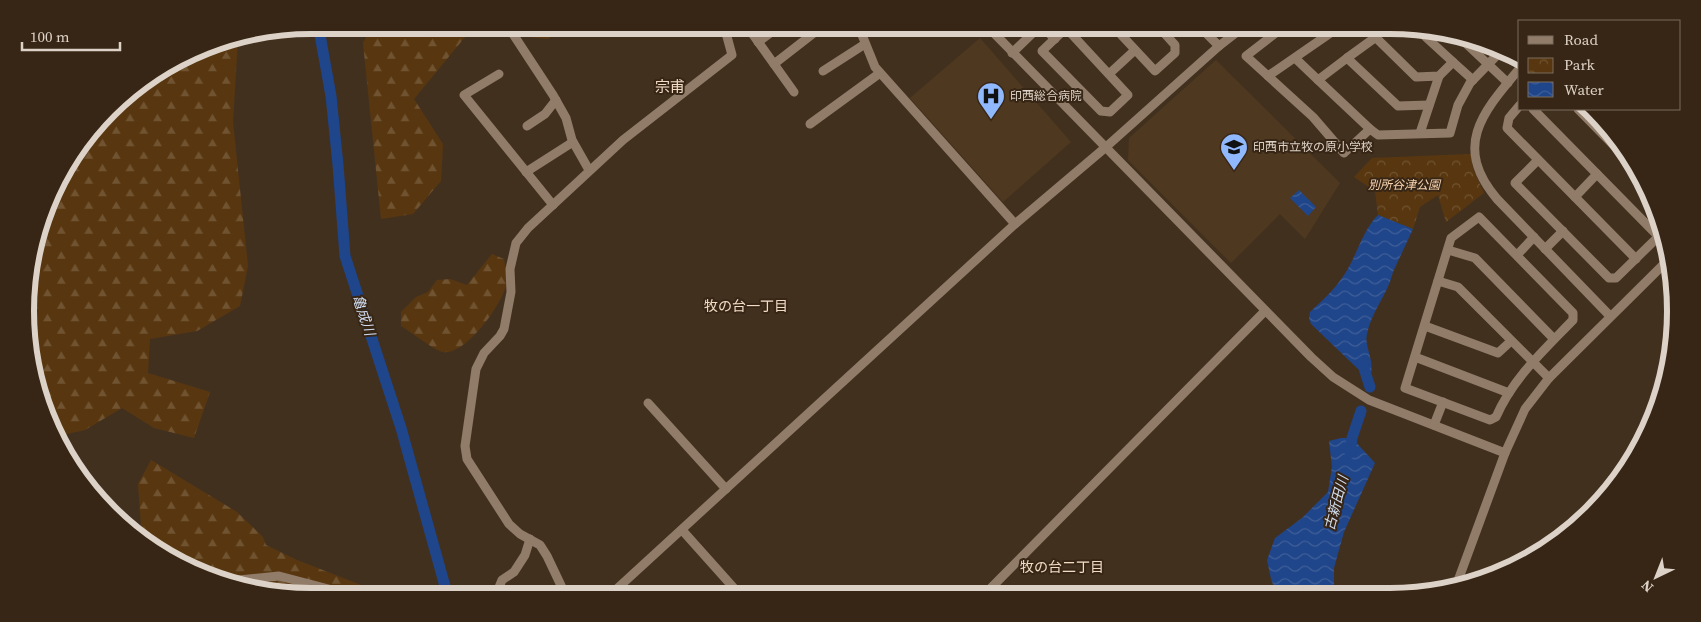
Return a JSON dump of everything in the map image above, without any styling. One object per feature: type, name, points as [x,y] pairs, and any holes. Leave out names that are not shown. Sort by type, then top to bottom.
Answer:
[{"type":"street","points":[[513,34],[556,100],[566,118],[573,142],[589,170]]},
{"type":"street","points":[[562,588],[540,545],[509,524],[467,459],[465,446],[476,369],[484,353],[504,329],[511,292],[510,269],[516,243],[589,170],[623,140],[732,55],[726,34]]},
{"type":"street","points":[[752,34],[794,92]]},
{"type":"street","points":[[758,42],[769,34]]},
{"type":"street","points":[[774,64],[813,34]]},
{"type":"street","points":[[861,34],[875,67],[1015,224]]},
{"type":"street","points":[[994,34],[1333,377],[1369,400],[1505,454]]},
{"type":"street","points":[[1012,53],[1032,34]]},
{"type":"street","points":[[1050,34],[1055,39]]},
{"type":"street","points":[[1060,34],[1042,51],[1102,111],[1110,112],[1128,95],[1072,34]]},
{"type":"street","points":[[1120,34],[1155,71],[1176,52],[1175,45],[1165,34]]},
{"type":"street","points":[[1207,34],[1219,46]]},
{"type":"street","points":[[618,588],[1015,224],[1234,34]]},
{"type":"street","points":[[1274,34],[1246,56],[1313,117],[1344,153],[1370,129]]},
{"type":"street","points":[[1268,76],[1329,34]]},
{"type":"street","points":[[1372,34],[1416,77],[1439,76]]},
{"type":"street","points":[[1425,36],[1473,80]]},
{"type":"street","points":[[1318,80],[1376,38]]},
{"type":"street","points":[[823,71],[865,44]]},
{"type":"street","points":[[1467,45],[1508,83]]},
{"type":"street","points":[[1109,74],[1135,50]]},
{"type":"street","points":[[1295,58],[1378,135],[1450,132],[1458,105],[1473,80],[1497,55]]},
{"type":"street","points":[[1348,58],[1398,106],[1429,105]]},
{"type":"street","points":[[1420,134],[1439,76],[1453,62]]},
{"type":"street","points":[[1518,70],[1491,103],[1481,121],[1476,137],[1475,155],[1478,167],[1488,189],[1610,316]]},
{"type":"street","points":[[810,124],[880,73]]},
{"type":"street","points":[[498,74],[464,95],[553,205]]},
{"type":"street","points":[[526,126],[545,114],[556,100]]},
{"type":"street","points":[[1518,107],[1509,118],[1507,128],[1636,259]]},
{"type":"street","points":[[1534,110],[1656,232]]},
{"type":"street","points":[[1579,110],[1593,122]]},
{"type":"street","points":[[526,172],[573,142]]},
{"type":"street","points":[[1538,160],[1515,182],[1609,278],[1616,278],[1658,238]]},
{"type":"street","points":[[1575,197],[1597,174]]},
{"type":"street","points":[[1479,217],[1574,313],[1573,320],[1517,380],[1496,417],[1490,420],[1406,388],[1448,250],[1451,238],[1479,217]]},
{"type":"street","points":[[1546,249],[1563,232]]},
{"type":"street","points":[[1516,255],[1534,238]]},
{"type":"street","points":[[1448,250],[1475,258],[1554,339]]},
{"type":"street","points":[[1458,580],[1505,454],[1525,409],[1549,378],[1663,265]]},
{"type":"street","points":[[1438,281],[1458,287],[1549,378]]},
{"type":"street","points":[[990,588],[1265,310]]},
{"type":"street","points":[[1424,326],[1498,353],[1511,341]]},
{"type":"street","points":[[1415,357],[1509,393]]},
{"type":"street","points":[[1434,426],[1442,402]]},
{"type":"street","points":[[648,403],[726,489]]},
{"type":"street","points":[[682,530],[734,588]]},
{"type":"street","points":[[499,588],[502,580],[514,572],[525,555],[530,539]]},
{"type":"street","points":[[242,580],[279,576],[325,588]]},
{"type":"shaded area","name":"印西総合病院","points":[[980,38],[1071,142],[1003,202],[910,98]]},
{"type":"shaded area","name":"印西市立牧の原小学校","points":[[1216,60],[1340,183],[1305,239],[1280,214],[1231,263],[1128,160],[1129,138]]},
{"type":"green space","points":[[368,34],[468,34],[414,99],[443,144],[441,181],[413,214],[381,219],[363,43]]},
{"type":"green space","points":[[499,34],[555,34],[548,39]]},
{"type":"green space","points":[[238,43],[233,122],[248,266],[240,306],[197,331],[150,339],[148,373],[210,392],[194,438],[154,428],[122,408],[85,430],[63,435],[48,400],[39,365],[34,329],[34,305],[36,305],[42,245],[48,222],[62,188],[91,142],[115,115],[157,80],[188,62]]},
{"type":"green space","name":"別所谷津公園","points":[[1471,154],[1473,169],[1484,193],[1446,222],[1438,195],[1420,207],[1413,229],[1378,215],[1375,191],[1354,177],[1372,158]]},
{"type":"green space","points":[[492,254],[504,259],[507,282],[499,302],[491,314],[473,337],[462,346],[452,351],[439,351],[401,326],[401,312],[416,297],[428,292],[437,280],[450,279],[467,285]]},
{"type":"green space","points":[[151,460],[237,512],[263,537],[266,545],[297,560],[369,588],[293,588],[275,586],[222,574],[188,560],[141,530],[138,484]]},
{"type":"water","points":[[1299,190],[1316,207],[1308,216],[1290,198]]},
{"type":"water","points":[[1378,215],[1413,229],[1369,326],[1366,339],[1372,368],[1371,373],[1367,374],[1357,368],[1311,324],[1309,318],[1310,312],[1324,299],[1344,275],[1368,228]]},
{"type":"water","points":[[1352,438],[1375,463],[1344,532],[1334,568],[1334,588],[1274,588],[1267,560],[1275,538],[1302,518],[1328,492],[1332,467],[1329,441]]},
{"type":"waterway","name":"亀成川","points":[[320,34],[331,96],[345,256],[401,428],[445,588]]},
{"type":"waterway","name":"古新田川","points":[[1362,362],[1370,387]]},
{"type":"waterway","name":"古新田川","points":[[1350,453],[1352,438],[1361,411]]},
{"type":"place","name":"印西総合病院","points":[[991,120]]},
{"type":"place","name":"印西市立牧の原小学校","points":[[1234,171]]},
{"type":"district","name":"宗甫","points":[[670,86]]},
{"type":"district","name":"牧の台一丁目","points":[[746,306]]},
{"type":"district","name":"牧の台二丁目","points":[[1062,567]]}]
